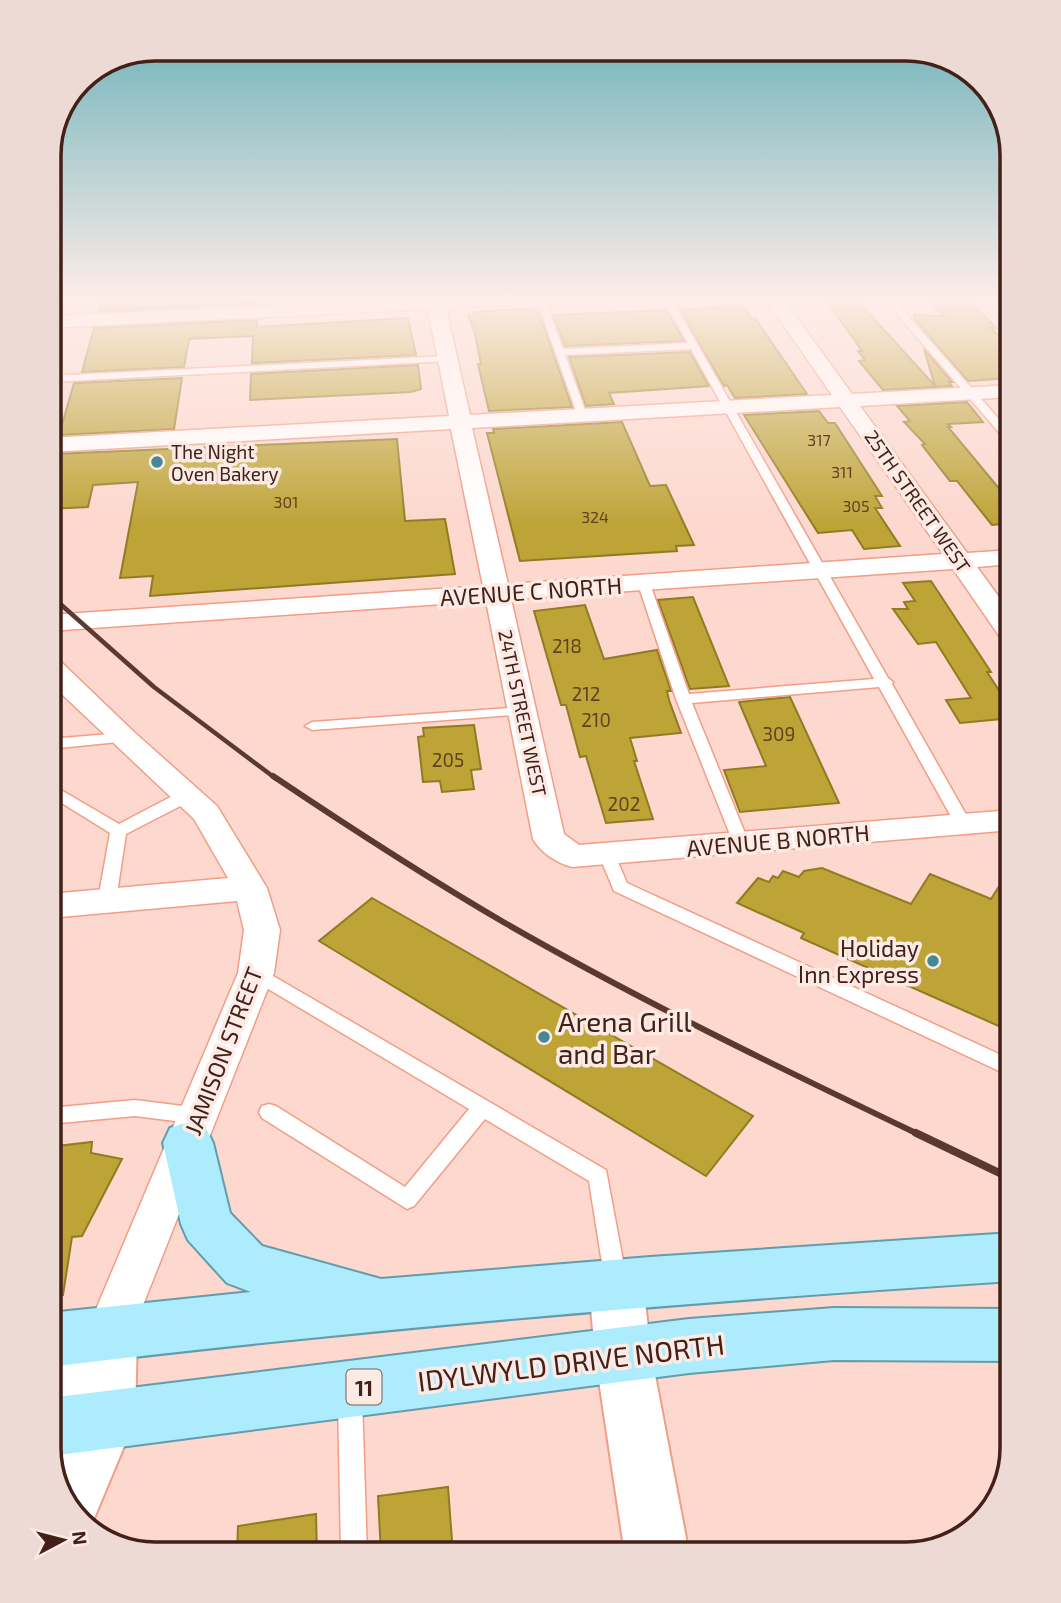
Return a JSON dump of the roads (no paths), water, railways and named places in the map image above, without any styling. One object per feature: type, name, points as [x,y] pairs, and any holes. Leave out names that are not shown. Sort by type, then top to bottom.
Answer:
[{"type":"main road","points":[[193,1129],[207,1224],[246,1266],[386,1304]]},
{"type":"main road","points":[[61,1339],[386,1304],[616,1284],[1000,1258]]},
{"type":"main road","name":"IDYLWYLD DRIVE NORTH","points":[[77,1424],[623,1354],[834,1334],[1000,1335]]},
{"type":"street","name":"24TH STREET WEST","points":[[450,375],[549,839]]},
{"type":"street","name":"25TH STREET WEST","points":[[829,375],[1000,617]]},
{"type":"street","points":[[61,444],[1000,392]]},
{"type":"street","name":"AVENUE C NORTH","points":[[61,622],[1000,558]]},
{"type":"street","name":"JAMISON STREET","points":[[61,678],[206,813],[250,888],[262,930],[256,973],[109,1333]]},
{"type":"street","name":"AVENUE B NORTH","points":[[549,839],[572,856],[607,855],[1000,821]]},
{"type":"street","points":[[61,905],[250,888]]},
{"type":"street","points":[[616,1284],[623,1354],[655,1542]]},
{"type":"street","points":[[61,1387],[109,1333]]},
{"type":"street","points":[[71,1489],[77,1424],[109,1333]]},
{"type":"lane","points":[[61,378],[132,375]]},
{"type":"lane","points":[[568,375],[582,415]]},
{"type":"lane","points":[[710,375],[886,682],[964,825]]},
{"type":"lane","points":[[955,375],[1000,427]]},
{"type":"lane","points":[[644,584],[683,699],[741,843]]},
{"type":"lane","points":[[683,699],[886,682]]},
{"type":"lane","points":[[312,726],[523,711]]},
{"type":"lane","points":[[61,744],[123,738]]},
{"type":"lane","points":[[61,795],[118,831]]},
{"type":"lane","points":[[118,831],[186,796]]},
{"type":"lane","points":[[107,900],[118,831]]},
{"type":"lane","points":[[607,855],[620,887],[1000,1063]]},
{"type":"lane","points":[[256,973],[598,1176],[616,1284]]},
{"type":"lane","points":[[61,1115],[135,1108],[193,1129]]},
{"type":"lane","points":[[268,1112],[407,1200],[482,1108]]},
{"type":"lane","points":[[349,1389],[354,1542]]},
{"type":"railway","points":[[61,605],[154,687],[275,778]]},
{"type":"railway","points":[[273,776],[417,870],[505,923],[710,1033],[920,1135]]},
{"type":"railway","points":[[916,1133],[1000,1173]]},
{"type":"place","name":"The Night Oven Bakery","points":[[157,462]]},
{"type":"place","name":"Holiday Inn Express","points":[[933,961]]},
{"type":"place","name":"Arena Grill and Bar","points":[[544,1037]]}]
